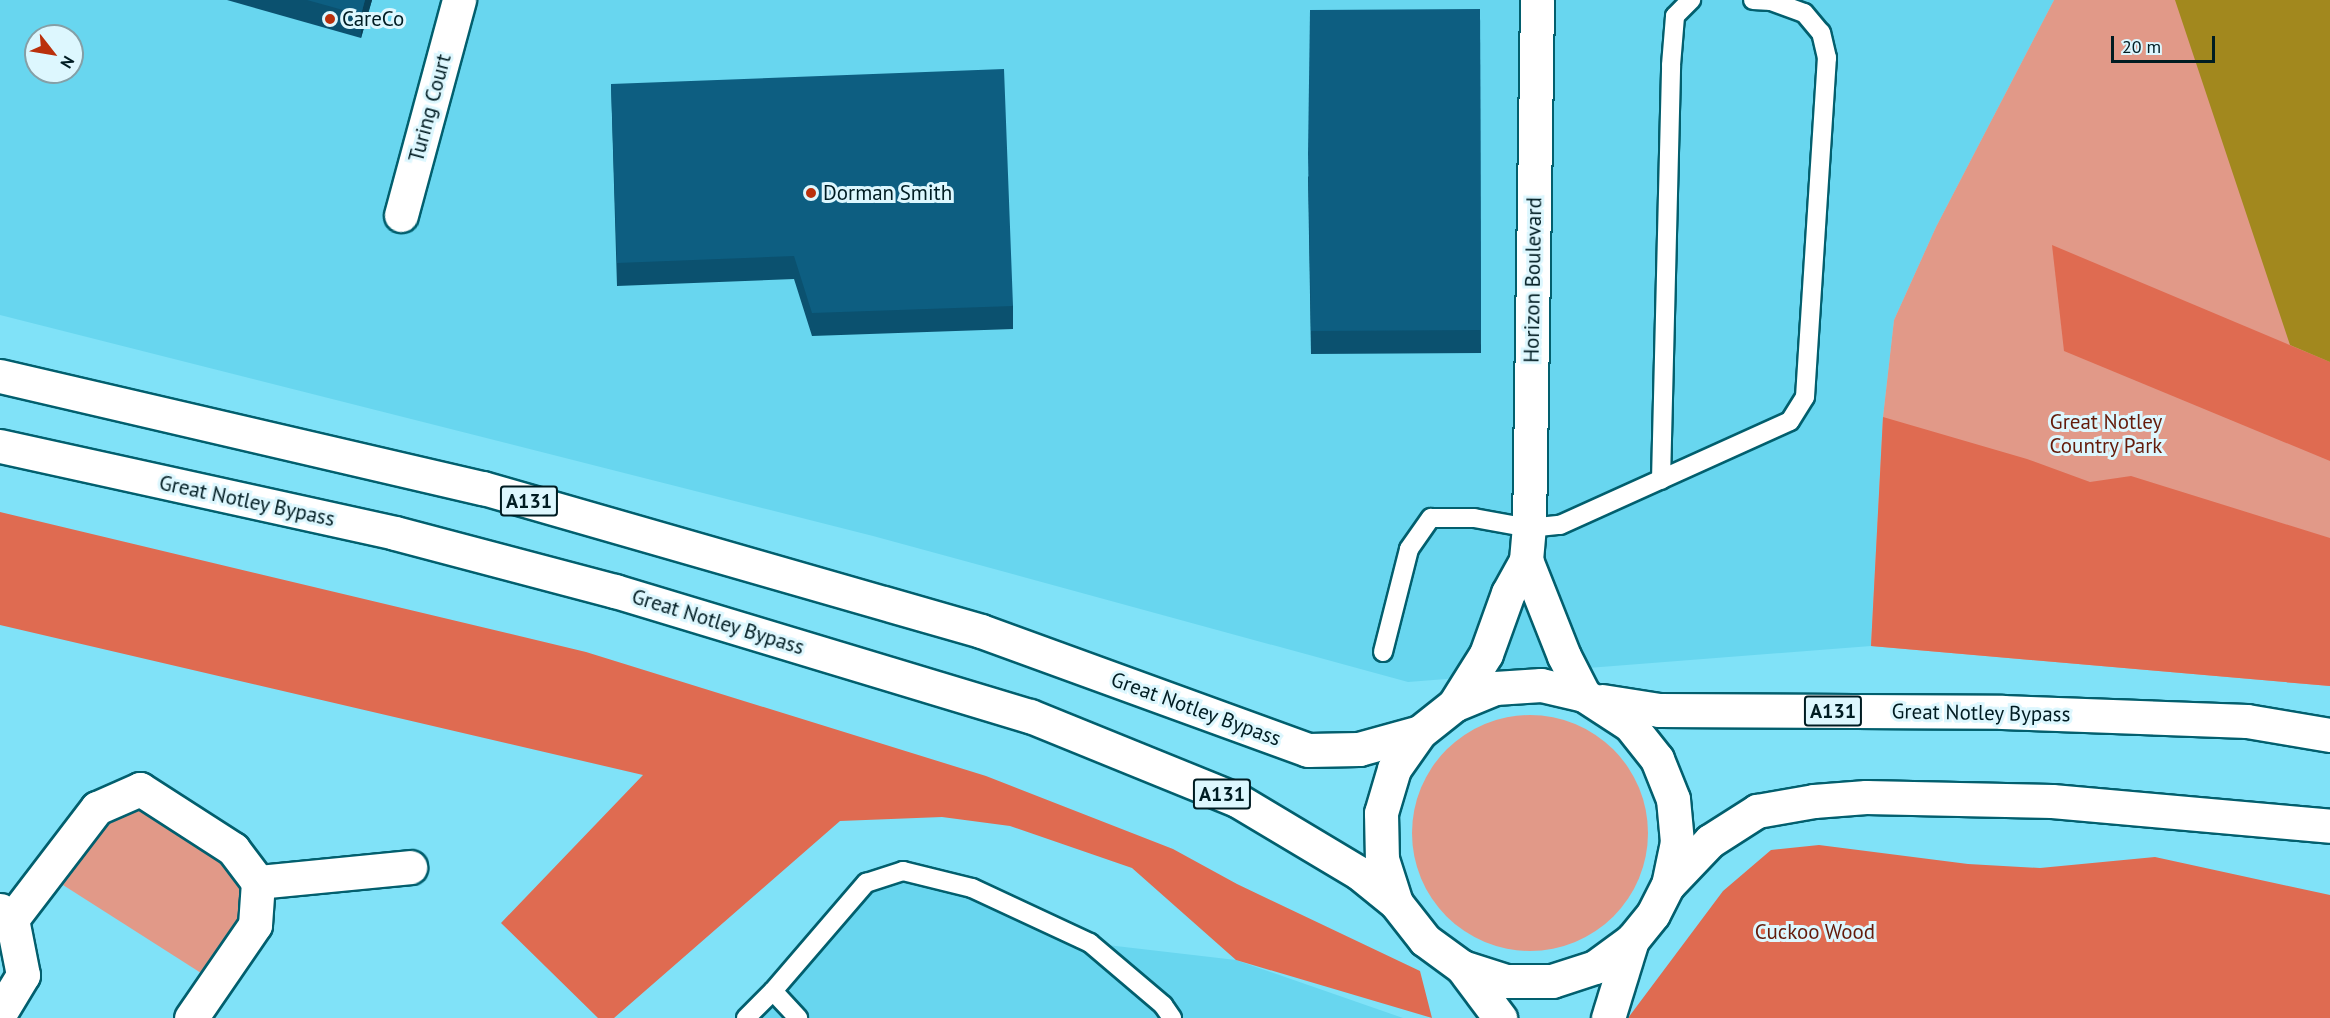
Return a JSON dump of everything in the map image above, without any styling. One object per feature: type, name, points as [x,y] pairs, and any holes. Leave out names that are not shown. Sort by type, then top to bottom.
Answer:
[{"type":"main road","name":"Turing Court","points":[[401,215],[459,0]]},
{"type":"main road","name":"Horizon Boulevard","points":[[1454,705],[1486,654],[1508,593],[1526,560],[1529,528],[1537,0]]},
{"type":"main road","name":"Great Notley Bypass","points":[[0,376],[505,494],[981,631],[1308,750],[1359,749],[1420,732]]},
{"type":"main road","name":"Great Notley Bypass","points":[[0,446],[417,539],[615,591],[1030,716],[1237,800],[1359,873],[1396,903]]},
{"type":"main road","name":"Horizon Boulevard","points":[[1526,560],[1564,656],[1589,698]]},
{"type":"main road","name":"Great Notley Bypass","points":[[1454,705],[1496,688],[1540,685],[1589,698],[1659,710],[2002,712],[2247,721],[2330,735]]},
{"type":"main road","points":[[1462,967],[1506,981],[1552,981],[1595,967],[1632,940],[1653,914],[1668,885],[1677,842],[1673,799],[1657,759],[1630,725],[1589,698]]},
{"type":"main road","points":[[1454,705],[1420,732],[1394,769],[1381,813],[1382,860],[1396,903],[1425,940],[1462,967],[1500,1018]]},
{"type":"main road","points":[[0,1013],[23,975],[6,915],[97,808],[140,789],[233,849],[258,882],[255,925],[191,1018]]},
{"type":"main road","points":[[1668,885],[1710,841],[1757,812],[1814,801],[1866,796],[2052,801],[2330,826]]},
{"type":"main road","points":[[258,882],[410,867]]},
{"type":"main road","points":[[1608,1018],[1632,940]]},
{"type":"lane","points":[[1661,480],[1671,65],[1675,16],[1691,0]]},
{"type":"lane","points":[[1383,652],[1409,549],[1431,518],[1474,518],[1529,528],[1560,525],[1790,421],[1804,397],[1827,58],[1821,33],[1804,13],[1771,1],[1753,0]]},
{"type":"lane","points":[[746,1018],[773,991],[866,883],[903,871],[972,888],[1090,943],[1163,1005],[1172,1018]]},
{"type":"lane","points":[[773,991],[798,1018]]},
{"type":"shaded area","points":[[0,0],[2054,0],[1936,227],[1894,320],[1883,417],[1871,646],[1408,682],[873,536],[0,315]]},
{"type":"shaded area","points":[[2175,0],[2330,0],[2330,362],[2290,345]]},
{"type":"shaded area","points":[[903,871],[1090,943],[1236,960],[1403,1018],[746,1018],[866,883]]},
{"type":"green space","name":"Great Notley Country Park","points":[[2054,0],[2330,0],[2330,686],[1871,646],[1883,417],[1894,320],[1936,227]]},
{"type":"green space","points":[[2052,245],[2330,362],[2330,461],[2064,351]]},
{"type":"green space","points":[[1883,417],[2027,459],[2090,482],[2131,476],[2330,538],[2330,686],[1871,646]]},
{"type":"green space","points":[[0,512],[586,652],[986,776],[1173,849],[1237,884],[1420,971],[1432,1018],[1236,960],[1132,868],[1010,826],[942,817],[840,821],[614,1018],[598,1018],[501,923],[643,775],[0,625]]},
{"type":"green space","points":[[1518,715],[1542,715],[1564,720],[1586,729],[1614,749],[1628,767],[1639,788],[1646,810],[1648,833],[1646,856],[1639,878],[1628,899],[1614,917],[1586,937],[1564,946],[1542,951],[1518,951],[1496,946],[1474,937],[1455,925],[1438,908],[1426,889],[1417,867],[1412,845],[1412,821],[1417,799],[1426,777],[1438,758],[1455,741],[1474,729],[1496,720]]},
{"type":"green space","points":[[139,807],[223,860],[241,884],[240,920],[201,973],[63,885],[108,821]]},
{"type":"green space","name":"Cuckoo Wood","points":[[1819,845],[1968,864],[2040,868],[2155,857],[2330,895],[2330,1018],[1628,1018],[1723,891],[1771,850]]},
{"type":"building","points":[[307,0],[365,0],[361,15]]},
{"type":"building","points":[[1480,9],[1481,330],[1311,331],[1308,154],[1310,10]]},
{"type":"building","name":"Dorman Smith","points":[[1004,69],[1013,306],[812,313],[794,256],[617,263],[611,84]]},
{"type":"place","name":"CareCo","points":[[330,19]]},
{"type":"place","name":"Dorman Smith","points":[[811,193]]}]
